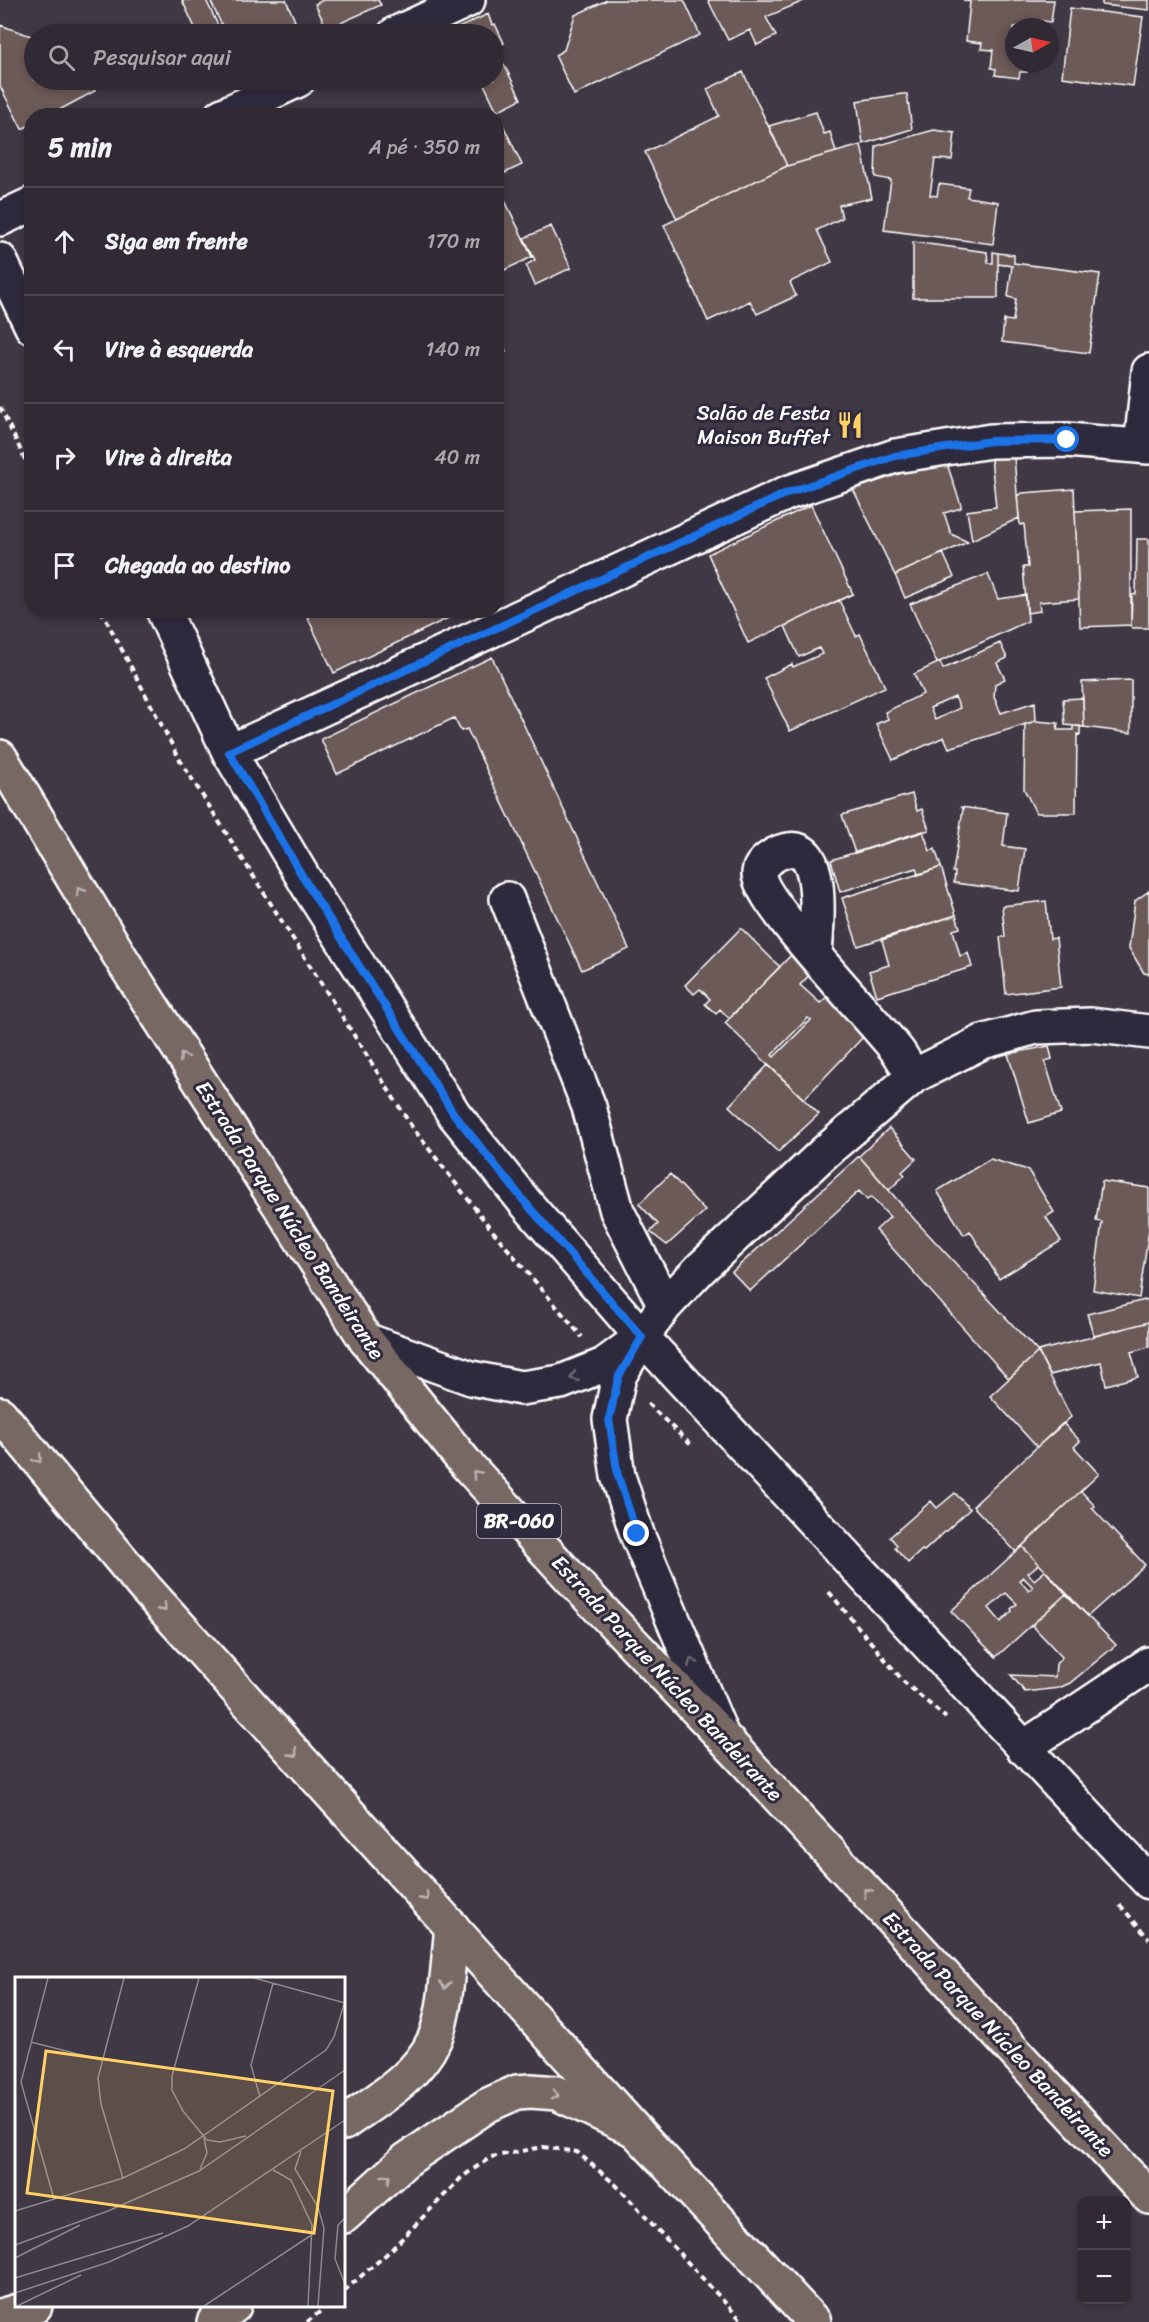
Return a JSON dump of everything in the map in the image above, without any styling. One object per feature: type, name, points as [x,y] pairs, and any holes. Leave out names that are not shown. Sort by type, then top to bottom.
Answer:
[{"type":"main road","name":"Estrada Parque Núcleo Bandeirante","points":[[0,757],[124,963],[366,1340],[467,1465],[581,1589],[723,1736],[1149,2197]]},
{"type":"main road","points":[[0,1414],[145,1588],[635,2130],[814,2322]]},
{"type":"main road","points":[[345,2122],[397,2086],[416,2066],[434,2040],[441,2013],[452,1927]]},
{"type":"main road","points":[[345,2215],[406,2160],[488,2105],[517,2092],[557,2093],[635,2130]]},
{"type":"main road","points":[[0,2316],[32,2307]]},
{"type":"main road","points":[[214,2322],[233,2307]]},
{"type":"street","points":[[416,24],[468,0]]},
{"type":"street","points":[[238,108],[277,90]]},
{"type":"street","points":[[0,219],[24,208]]},
{"type":"street","points":[[0,260],[24,310]]},
{"type":"street","points":[[229,752],[787,493],[895,456],[991,441],[1067,440],[1145,446],[1149,371]]},
{"type":"street","points":[[167,618],[229,752],[310,889],[454,1114],[524,1201],[642,1337],[1149,1882]]},
{"type":"street","points":[[507,899],[589,1107],[618,1211],[664,1306]]},
{"type":"street","points":[[815,954],[899,1053],[914,1076]]},
{"type":"street","points":[[723,1736],[637,1534],[618,1476],[609,1419],[619,1376],[642,1337],[664,1306],[700,1268],[825,1152],[914,1076],[982,1042],[1036,1027],[1091,1025],[1149,1032]]},
{"type":"street","points":[[366,1340],[471,1378],[521,1388],[561,1382],[604,1365],[642,1337]]},
{"type":"street","points":[[1023,1748],[1149,1664]]},
{"type":"path","points":[[0,407],[24,457]]},
{"type":"path","points":[[345,2290],[390,2251],[462,2177],[491,2157],[543,2147],[577,2152],[617,2186],[743,2322]]},
{"type":"path","points":[[308,2322],[326,2307]]},
{"type":"building","points":[[182,0],[206,0],[217,24],[193,24]]},
{"type":"building","points":[[210,0],[286,0],[295,21],[289,24],[221,24]]},
{"type":"building","points":[[323,0],[378,0],[381,5],[338,24],[325,24],[315,4]]},
{"type":"building","points":[[607,0],[684,0],[700,35],[574,95],[555,55],[564,50],[575,15]]},
{"type":"building","points":[[708,0],[806,0],[766,17],[776,36],[757,45],[750,30],[728,40]]},
{"type":"building","points":[[963,0],[1054,0],[1052,18],[1005,18],[1005,72],[1020,72],[1019,78],[995,75],[996,69],[991,68],[993,50],[981,49],[982,43],[966,41],[970,2]]},
{"type":"building","points":[[1102,0],[1149,0],[1149,10],[1102,5]]},
{"type":"building","points":[[1070,8],[1143,17],[1133,86],[1062,77]]},
{"type":"building","points":[[488,14],[492,24],[467,24]]},
{"type":"building","points":[[0,25],[24,33],[24,90],[95,91],[63,108],[24,108],[24,128],[22,129],[0,86]]},
{"type":"building","points":[[504,64],[521,99],[503,108],[496,108],[487,90],[504,90]]},
{"type":"building","points":[[743,72],[787,166],[677,219],[645,152],[719,116],[707,89]]},
{"type":"building","points":[[907,94],[912,129],[863,144],[857,101]]},
{"type":"building","points":[[816,112],[824,134],[830,132],[836,152],[787,166],[769,126]]},
{"type":"building","points":[[504,127],[522,165],[504,173]]},
{"type":"building","points":[[934,130],[955,133],[952,160],[935,159],[930,195],[937,196],[939,184],[969,188],[967,197],[998,202],[993,244],[884,230],[891,180],[875,177],[876,146]]},
{"type":"building","points":[[861,145],[872,198],[839,205],[842,218],[817,230],[832,262],[790,282],[796,296],[757,314],[750,301],[708,321],[664,225],[787,166]]},
{"type":"building","points":[[504,198],[532,257],[504,270]]},
{"type":"building","points":[[551,226],[571,268],[535,285],[526,265],[535,260],[524,238]]},
{"type":"building","points":[[913,242],[987,252],[988,263],[993,263],[993,252],[998,253],[998,298],[913,298]]},
{"type":"building","points":[[998,253],[1014,255],[1014,263],[1100,274],[1089,353],[1002,342],[1004,320],[1013,321],[1016,299],[1008,297],[1012,266],[998,264]]},
{"type":"building","points":[[1014,456],[1019,518],[972,540],[967,511],[996,507],[991,458]]},
{"type":"building","points":[[947,464],[961,508],[944,513],[951,534],[968,542],[895,575],[853,489],[904,472]]},
{"type":"building","points":[[1074,489],[1079,599],[1039,602],[1040,611],[1027,613],[1023,567],[1028,567],[1024,524],[1020,525],[1017,496],[1022,493]]},
{"type":"building","points":[[811,505],[853,594],[748,643],[708,554]]},
{"type":"building","points":[[1131,509],[1131,625],[1080,627],[1075,511]]},
{"type":"building","points":[[1137,539],[1149,539],[1149,628],[1132,628],[1131,625],[1132,595],[1136,594]]},
{"type":"building","points":[[943,553],[954,577],[905,598],[895,575]]},
{"type":"building","points":[[988,574],[998,599],[1026,595],[1028,621],[937,663],[910,604]]},
{"type":"building","points":[[839,600],[856,636],[860,634],[885,687],[790,731],[764,678],[792,664],[793,667],[822,654],[819,648],[799,657],[785,626]]},
{"type":"building","points":[[308,618],[448,618],[334,673]]},
{"type":"building","points":[[1000,643],[1007,658],[997,663],[1005,679],[995,684],[994,697],[1001,713],[1035,702],[1036,721],[949,748],[944,737],[893,760],[876,724],[888,719],[885,712],[923,694],[914,674],[940,662],[943,669]],"holes":[[[955,697],[960,708],[935,720],[930,708]]]},
{"type":"building","points":[[492,657],[629,949],[582,970],[467,729],[461,731],[454,718],[337,774],[321,739]]},
{"type":"building","points":[[1131,680],[1131,733],[1084,727],[1082,682]]},
{"type":"building","points":[[1083,698],[1084,727],[1065,725],[1063,699]]},
{"type":"building","points":[[1036,721],[1058,723],[1057,730],[1073,730],[1073,726],[1080,726],[1080,735],[1077,734],[1076,813],[1036,813],[1024,789],[1025,724]]},
{"type":"building","points":[[912,794],[917,811],[922,809],[929,830],[855,853],[842,815]]},
{"type":"building","points":[[960,807],[1007,813],[1003,846],[1025,849],[1019,891],[954,883],[955,872],[953,872],[963,809]]},
{"type":"building","points":[[923,831],[930,851],[935,849],[941,867],[918,875],[916,868],[840,892],[831,860]]},
{"type":"building","points":[[941,867],[956,915],[858,946],[842,898]]},
{"type":"building","points":[[1149,891],[1149,974],[1144,973],[1129,948],[1135,901]]},
{"type":"building","points":[[1046,901],[1050,939],[1056,938],[1061,987],[1006,994],[1000,937],[1005,937],[1002,906]]},
{"type":"building","points":[[956,915],[960,928],[953,930],[960,956],[968,953],[972,967],[877,996],[869,971],[889,965],[882,940]]},
{"type":"building","points":[[741,928],[780,967],[729,1018],[720,1009],[716,1014],[705,1004],[710,999],[700,989],[694,994],[685,985]]},
{"type":"building","points":[[797,949],[817,967],[800,985],[820,1003],[834,991],[866,1034],[804,1099],[725,1023]],"holes":[[[808,1018],[811,1020],[774,1057],[772,1055]]]},
{"type":"building","points":[[1049,1046],[1052,1059],[1045,1061],[1061,1113],[1029,1123],[1008,1054]]},
{"type":"building","points":[[768,1065],[819,1114],[778,1152],[729,1106]]},
{"type":"building","points":[[889,1128],[916,1159],[902,1172],[905,1175],[889,1190],[859,1156]]},
{"type":"building","points":[[859,1156],[915,1220],[1038,1352],[1009,1379],[876,1230],[890,1217],[871,1197],[867,1200],[859,1191],[750,1291],[732,1272]]},
{"type":"building","points":[[990,1159],[1028,1170],[1054,1212],[1046,1217],[1061,1241],[999,1279],[970,1231],[964,1235],[937,1191]]},
{"type":"building","points":[[670,1174],[705,1211],[667,1245],[650,1232],[658,1224],[639,1204]]},
{"type":"building","points":[[1102,1181],[1149,1188],[1149,1229],[1139,1298],[1093,1290],[1102,1222],[1096,1221]]},
{"type":"building","points":[[1149,1299],[1149,1322],[1094,1336],[1087,1314]]},
{"type":"building","points":[[1149,1322],[1149,1347],[1131,1352],[1138,1377],[1106,1385],[1101,1362],[1050,1375],[1038,1351]]},
{"type":"building","points":[[1038,1352],[1071,1417],[1037,1447],[990,1396]]},
{"type":"building","points":[[1063,1423],[1080,1441],[1074,1447],[1099,1474],[1016,1552],[973,1506]]},
{"type":"building","points":[[1081,1491],[1095,1506],[1092,1508],[1145,1565],[1088,1616],[1022,1546]]},
{"type":"building","points":[[955,1493],[970,1509],[908,1563],[895,1548],[897,1545],[890,1537],[931,1501],[937,1508]]},
{"type":"building","points":[[1022,1546],[1039,1564],[1028,1573],[1034,1580],[1045,1571],[1066,1594],[996,1657],[951,1611]],"holes":[[[1023,1577],[1033,1587],[1029,1591],[1020,1581]],[[1006,1593],[1017,1604],[1001,1622],[989,1608]]]},
{"type":"building","points":[[1066,1594],[1116,1645],[1070,1683],[1059,1688],[1025,1692],[1011,1675],[1055,1677],[1056,1664],[1062,1657],[1032,1625]]},
{"type":"place","name":"Salão de Festa Maison Buffet","points":[[850,425]]},
{"type":"route","points":[[637,1534],[618,1476],[609,1419],[619,1376],[642,1337],[524,1201],[454,1114],[310,889],[229,752],[787,493],[895,456],[991,441],[1067,440]]}]
